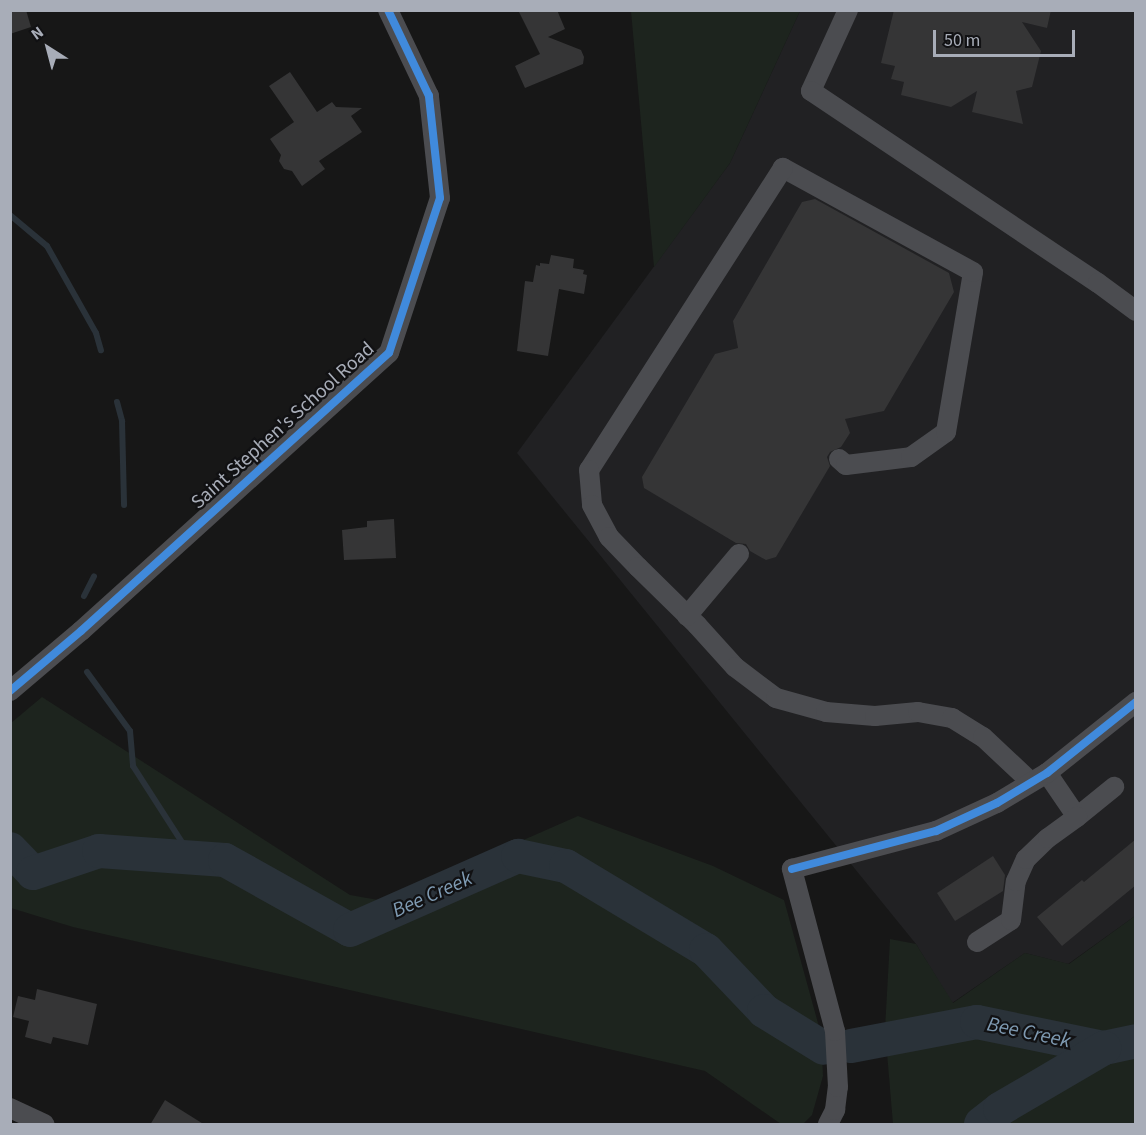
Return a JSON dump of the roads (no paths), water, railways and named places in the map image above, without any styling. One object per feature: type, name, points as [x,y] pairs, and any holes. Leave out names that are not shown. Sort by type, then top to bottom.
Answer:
[{"type":"street","name":"Saint Stephen's School Road","points":[[10,691],[89,624],[389,354],[440,198],[429,96],[388,10]]},
{"type":"street","points":[[848,10],[812,91],[1098,283],[1136,311]]},
{"type":"street","points":[[839,459],[846,465],[911,457],[946,432],[973,272],[783,168],[589,470],[591,505],[609,537],[735,667],[776,698],[826,712],[875,716],[918,712],[952,718],[983,737],[1039,778],[1077,816]]},
{"type":"street","points":[[687,616],[739,554]]},
{"type":"street","points":[[828,1125],[835,1110],[838,1087],[835,1031],[792,869],[936,831],[997,803],[1039,778],[1136,702]]},
{"type":"street","points":[[977,942],[1011,920],[1016,881],[1026,860],[1048,838],[1114,787]]},
{"type":"street","points":[[10,1108],[45,1125]]},
{"type":"waterway","points":[[10,215],[47,246],[96,333],[101,350]]},
{"type":"waterway","points":[[117,402],[122,421],[124,505]]},
{"type":"waterway","points":[[84,596],[94,576]]},
{"type":"waterway","points":[[87,672],[130,731],[133,766],[192,858]]},
{"type":"waterway","name":"Bee Creek","points":[[10,849],[33,873],[99,851],[225,860],[350,930],[518,856],[566,866],[706,950],[764,1011],[824,1048]]},
{"type":"waterway","name":"Bee Creek","points":[[851,1046],[977,1022],[1104,1048],[1136,1041]]},
{"type":"waterway","points":[[981,1124],[1000,1109],[1104,1048]]}]
